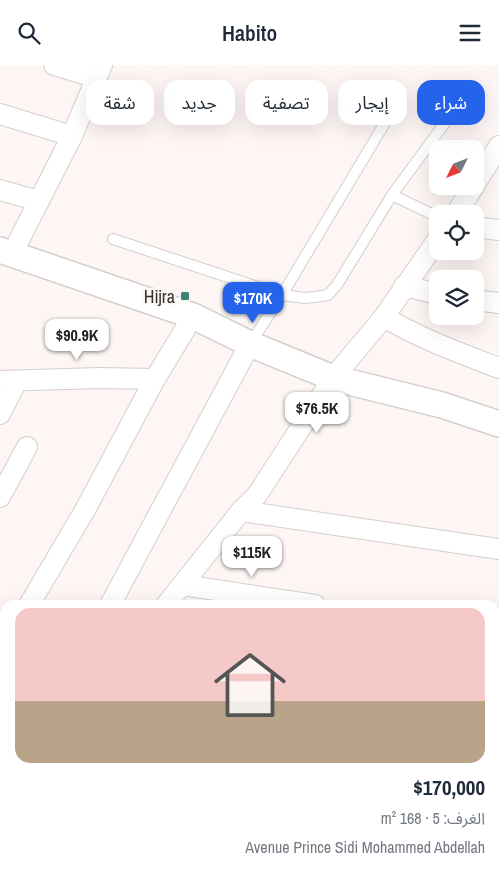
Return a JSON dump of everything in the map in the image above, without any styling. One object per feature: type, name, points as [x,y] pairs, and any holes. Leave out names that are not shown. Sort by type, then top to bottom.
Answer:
[{"type":"street","points":[[54,65],[100,71],[72,136],[39,201],[3,251],[194,316],[250,344],[333,378],[442,405],[499,424]]},
{"type":"street","points":[[0,114],[72,136]]},
{"type":"street","points":[[484,170],[498,148]]},
{"type":"street","points":[[0,190],[39,201]]},
{"type":"street","points":[[484,228],[499,231]]},
{"type":"street","points":[[170,600],[256,495],[333,378],[384,317],[429,251]]},
{"type":"street","points":[[404,286],[429,292]]},
{"type":"street","points":[[484,301],[499,303]]},
{"type":"street","points":[[31,600],[84,511],[155,379],[194,316]]},
{"type":"street","points":[[384,317],[440,345],[499,368]]},
{"type":"street","points":[[113,600],[250,344]]},
{"type":"street","points":[[0,414],[8,381],[99,378],[155,379]]},
{"type":"street","points":[[0,497],[27,447]]},
{"type":"street","points":[[241,511],[499,549]]},
{"type":"street","points":[[183,585],[282,600]]},
{"type":"lane","points":[[250,344],[282,295],[384,125]]},
{"type":"lane","points":[[113,239],[282,295],[305,299],[328,295],[337,285],[392,195],[443,125]]},
{"type":"lane","points":[[392,195],[429,213]]},
{"type":"place","name":"Hijra","points":[[185,296]]}]
